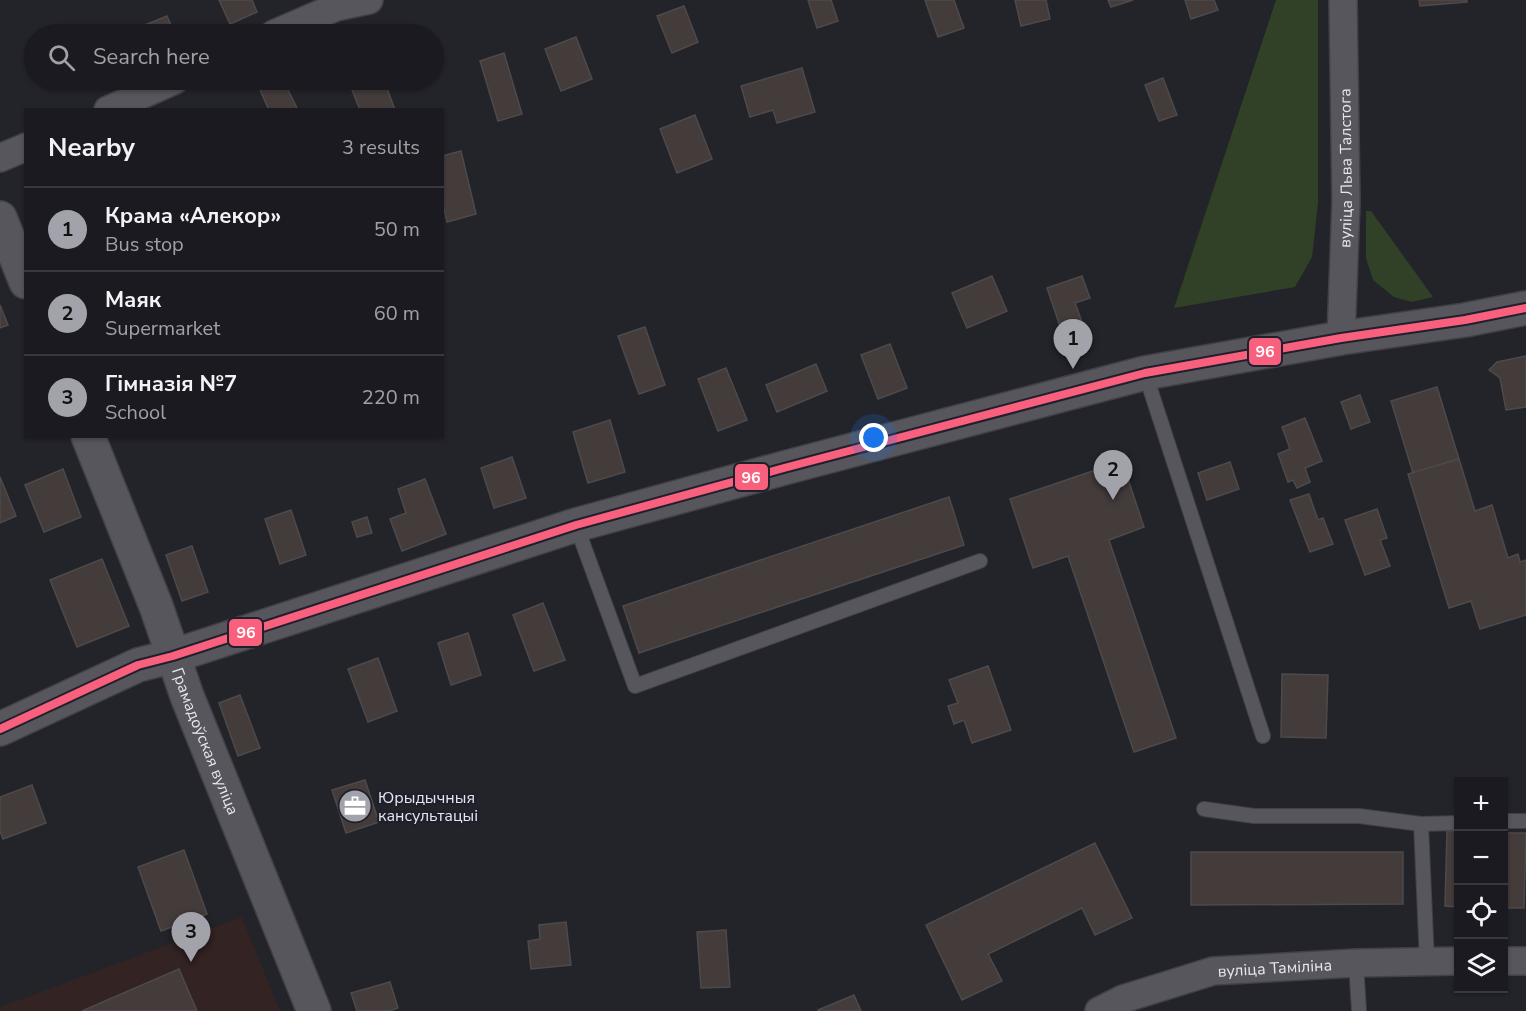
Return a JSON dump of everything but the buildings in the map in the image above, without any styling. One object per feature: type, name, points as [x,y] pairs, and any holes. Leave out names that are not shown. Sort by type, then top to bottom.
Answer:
[{"type":"street","points":[[297,24],[336,7],[369,0]]},
{"type":"street","name":"вуліца Льва Талстога","points":[[1341,338],[1346,202],[1343,0]]},
{"type":"street","points":[[112,108],[153,90]]},
{"type":"street","points":[[0,158],[24,148]]},
{"type":"street","points":[[0,218],[24,277]]},
{"type":"street","points":[[0,729],[138,665],[576,525],[1145,373],[1526,308]]},
{"type":"street","name":"Грамадоўская вуліца","points":[[89,438],[156,606],[172,656],[314,1011]]},
{"type":"street","name":"вуліца Таміліна","points":[[1099,1011],[1123,999],[1213,972],[1356,963],[1454,961]]},
{"type":"street","points":[[1508,961],[1526,961]]},
{"type":"lane","points":[[1145,373],[1263,736]]},
{"type":"lane","points":[[576,525],[635,686],[980,561]]},
{"type":"lane","points":[[1204,809],[1254,816],[1359,816],[1421,824],[1454,822]]},
{"type":"lane","points":[[1508,821],[1526,821]]},
{"type":"lane","points":[[1421,824],[1427,962]]},
{"type":"lane","points":[[1356,963],[1359,1011]]},
{"type":"shaded area","points":[[242,917],[280,1011],[0,1011],[0,1007]]},
{"type":"green space","points":[[1276,0],[1318,0],[1318,203],[1312,257],[1295,287],[1174,308]]},
{"type":"green space","points":[[1366,211],[1371,211],[1433,297],[1412,302],[1394,297],[1373,280],[1366,258]]},
{"type":"transit line","name":"96","points":[[0,729],[138,665],[173,656],[576,525],[1145,373],[1526,308]]},
{"type":"place","name":"Крама «Алекор»","points":[[1073,369]]},
{"type":"place","name":"Маяк","points":[[1113,500]]},
{"type":"place","name":"Юрыдычныя кансультацыі","points":[[355,806]]},
{"type":"place","name":"Гімназія №7","points":[[191,962]]}]
